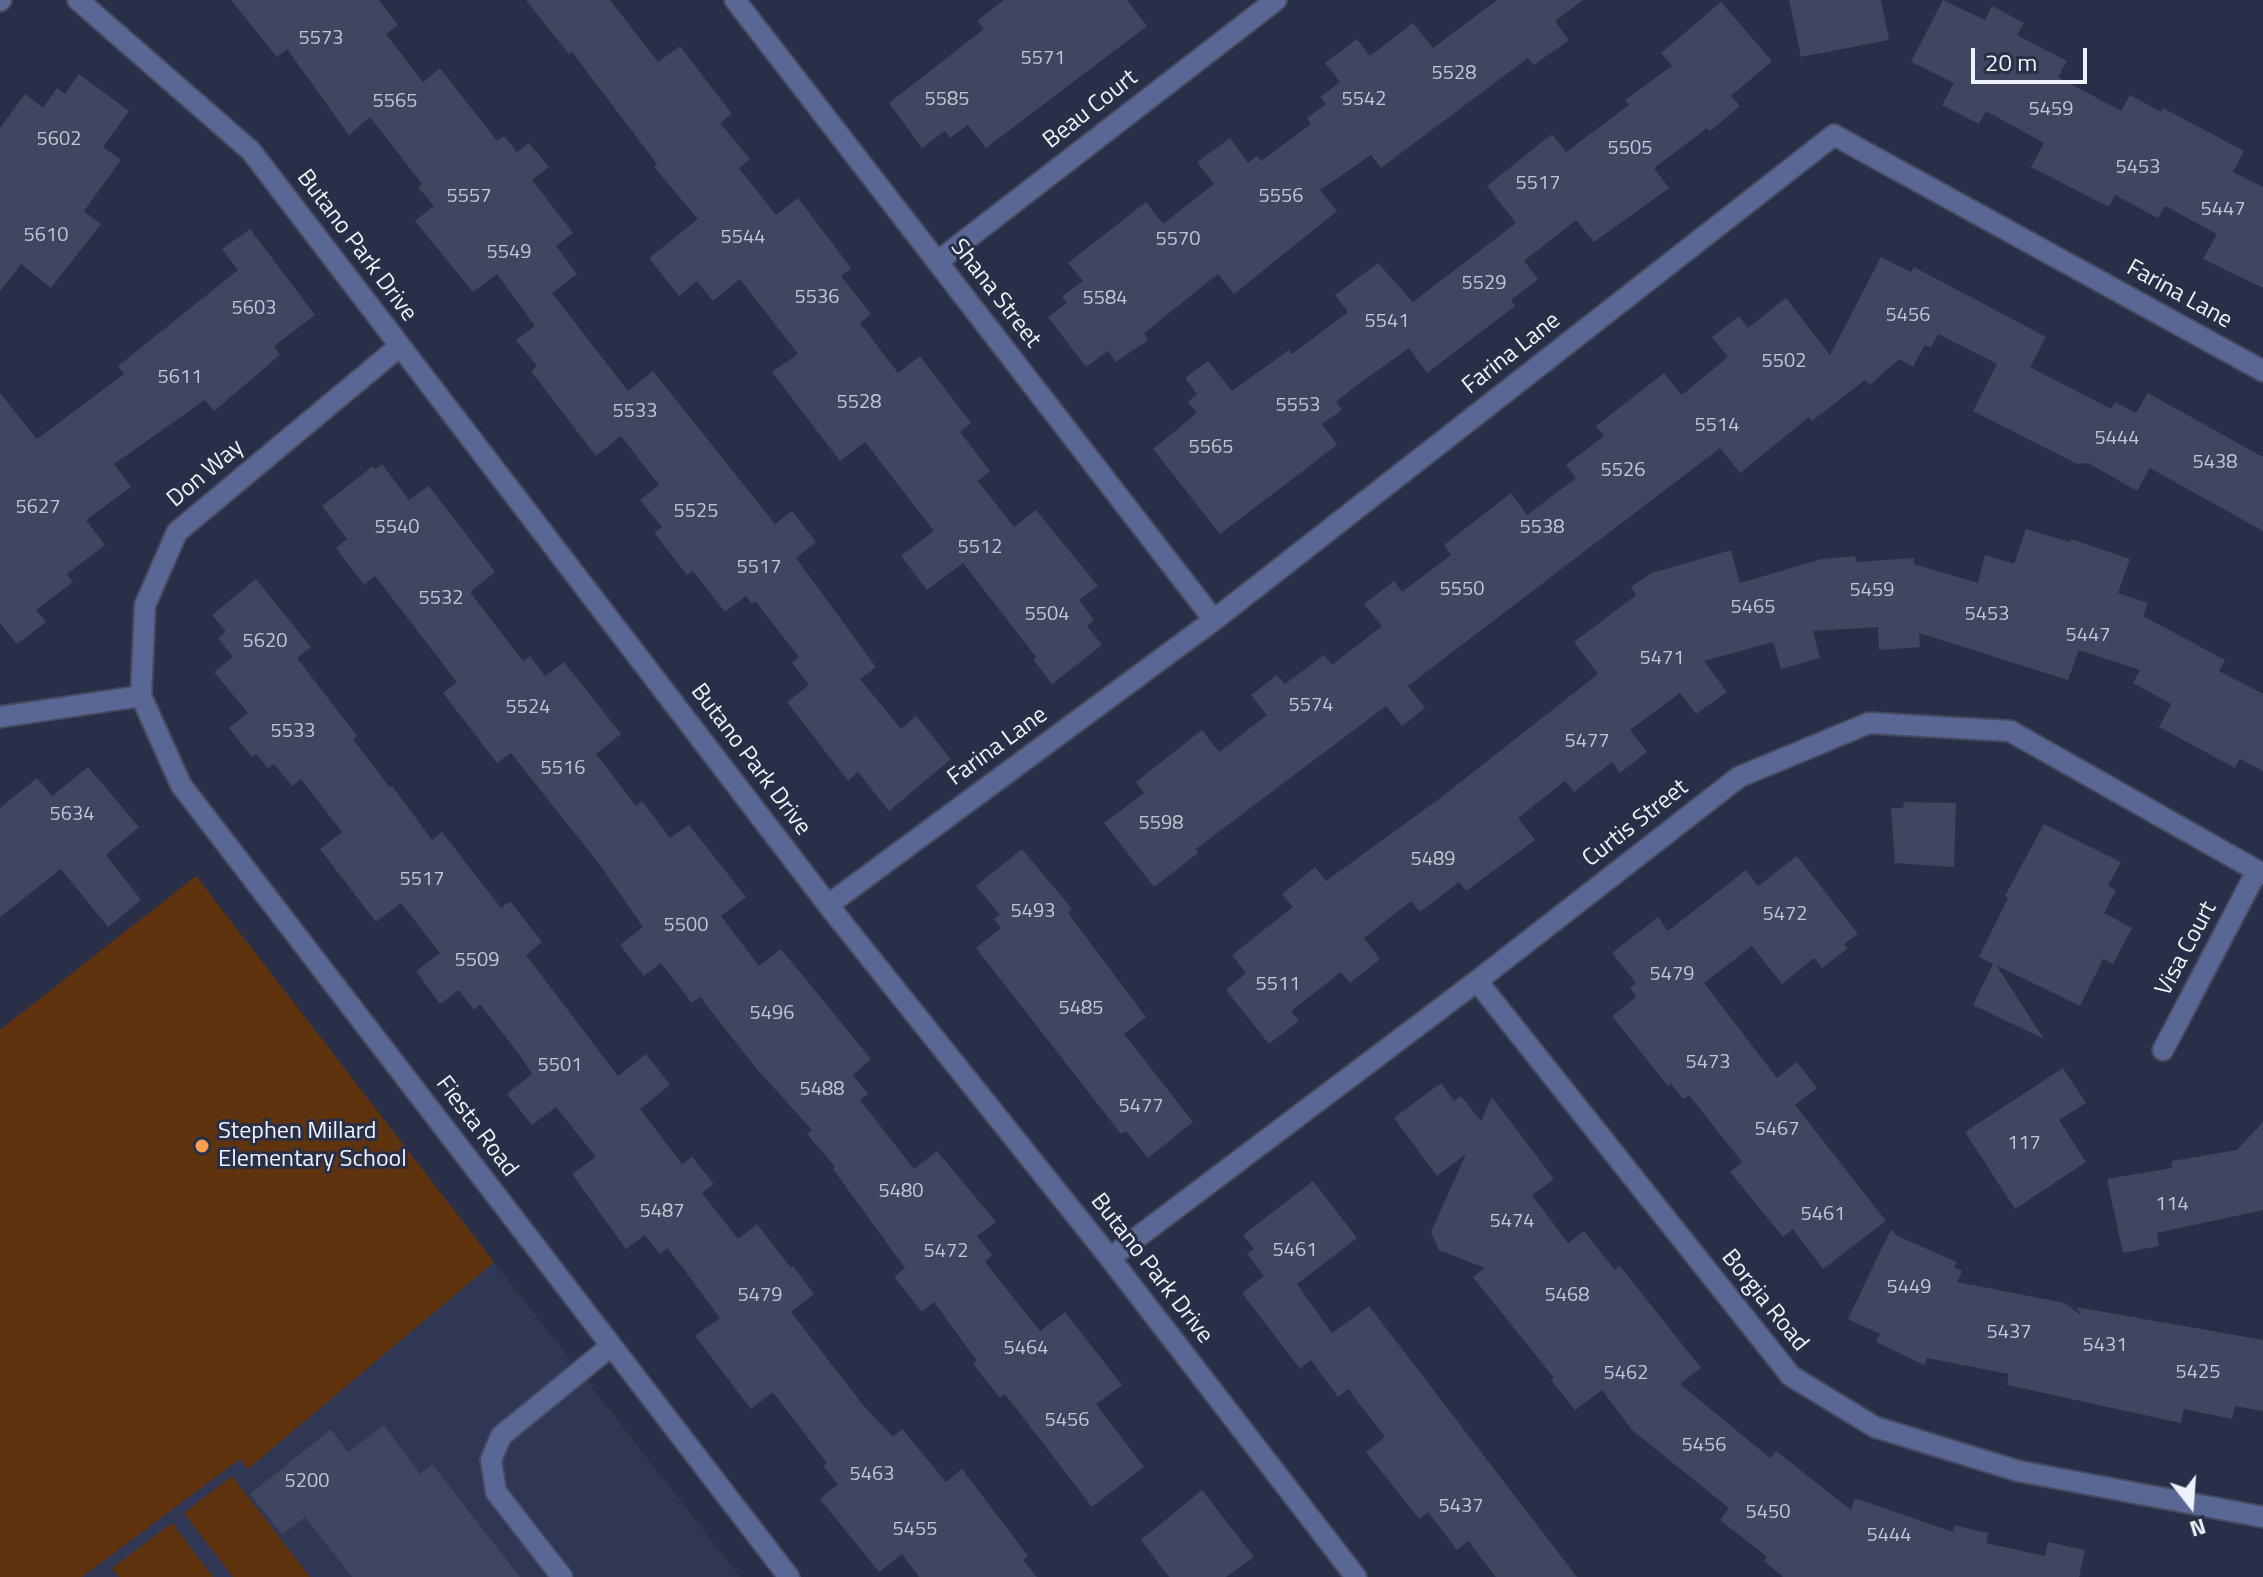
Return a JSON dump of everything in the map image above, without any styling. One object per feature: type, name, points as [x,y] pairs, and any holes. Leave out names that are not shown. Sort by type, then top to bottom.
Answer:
[{"type":"street","name":"Butano Park Drive","points":[[78,0],[251,151],[828,905],[1110,1258],[1356,1577]]},
{"type":"street","name":"Shana Street","points":[[735,0],[1214,620]]},
{"type":"street","name":"Beau Court","points":[[937,262],[1276,0]]},
{"type":"street","name":"Farina Lane","points":[[828,905],[1214,620],[1834,135],[2263,371]]},
{"type":"street","name":"Don Way","points":[[141,696],[145,605],[177,532],[400,346]]},
{"type":"street","points":[[0,717],[141,696]]},
{"type":"street","name":"Fiesta Road","points":[[141,696],[181,785],[789,1577]]},
{"type":"street","name":"Curtis Street","points":[[1110,1258],[1477,981],[1739,777],[1869,723],[2010,731],[2260,873]]},
{"type":"street","name":"Visa Court","points":[[2163,1050],[2260,873]]},
{"type":"street","name":"Borgia Road","points":[[1477,981],[1791,1376],[1875,1427],[2018,1471],[2263,1517]]},
{"type":"street","points":[[562,1577],[496,1492],[491,1460],[501,1436],[611,1346]]},
{"type":"shaded area","name":"Stephen Millard Elementary School","points":[[196,876],[740,1577],[0,1577],[0,1030]]},
{"type":"shaded area","name":"Stephen Millard Elementary School","points":[[196,876],[494,1262],[248,1469],[240,1459],[82,1577],[0,1577],[0,1030]]},
{"type":"shaded area","points":[[232,1476],[310,1577],[233,1577],[184,1513]]},
{"type":"shaded area","points":[[172,1523],[213,1577],[119,1577],[112,1568]]},
{"type":"building","points":[[231,0],[379,0],[398,25],[386,34],[423,82],[440,68],[497,141],[504,136],[517,152],[529,143],[549,167],[532,180],[573,233],[556,246],[577,274],[552,293],[628,391],[653,371],[775,524],[792,511],[816,542],[796,558],[876,667],[860,679],[901,729],[916,716],[951,759],[889,811],[858,772],[848,781],[787,702],[809,685],[792,663],[799,657],[755,601],[752,604],[746,596],[725,612],[693,571],[687,575],[654,533],[662,527],[640,500],[659,485],[621,436],[596,456],[531,371],[537,366],[516,340],[535,326],[497,274],[473,292],[415,221],[434,206],[418,187],[422,184],[370,117],[349,135],[287,49],[277,57]]},
{"type":"building","points":[[526,0],[610,0],[658,62],[680,46],[732,114],[720,123],[750,159],[739,168],[776,215],[798,198],[851,268],[841,276],[871,314],[860,323],[898,373],[920,356],[971,423],[960,432],[990,471],[978,481],[1014,527],[1036,510],[1098,586],[1079,600],[1094,620],[1087,626],[1102,645],[1052,684],[1033,659],[1036,657],[963,563],[927,590],[901,556],[934,531],[865,442],[840,461],[772,372],[798,354],[740,279],[713,301],[697,281],[679,296],[649,258],[698,219],[654,167],[657,164],[572,52],[569,54]]},
{"type":"building","points":[[1004,0],[1127,0],[1147,26],[986,148],[968,125],[950,138],[945,131],[922,148],[889,103],[984,29],[977,21]]},
{"type":"building","points":[[1497,0],[1583,0],[1555,21],[1569,40],[1534,65],[1528,58],[1381,168],[1371,155],[1320,190],[1337,211],[1234,294],[1218,274],[1144,333],[1148,340],[1116,362],[1108,351],[1086,367],[1048,317],[1067,303],[1062,296],[1083,281],[1068,263],[1146,202],[1163,224],[1214,184],[1197,162],[1230,138],[1248,163],[1257,156],[1261,161],[1311,124],[1307,118],[1326,104],[1320,97],[1340,82],[1325,63],[1357,39],[1370,56],[1413,23],[1433,48]]},
{"type":"building","points":[[1789,0],[1881,0],[1889,40],[1801,57]]},
{"type":"building","points":[[1943,0],[1985,20],[1992,6],[2024,23],[2017,35],[2067,61],[2058,77],[2121,111],[2130,95],[2161,112],[2163,108],[2244,151],[2233,172],[2263,187],[2263,288],[2203,259],[2217,234],[2165,206],[2158,218],[2115,195],[2109,207],[2031,167],[2044,143],[1986,111],[1979,124],[1942,105],[1954,83],[1911,62]]},
{"type":"building","points":[[1721,2],[1772,61],[1731,96],[1740,106],[1710,131],[1707,128],[1654,168],[1669,188],[1594,242],[1576,220],[1524,261],[1538,279],[1511,300],[1515,306],[1427,373],[1409,348],[1352,389],[1336,402],[1342,410],[1322,424],[1337,445],[1220,534],[1153,449],[1197,413],[1188,402],[1197,394],[1185,378],[1208,361],[1232,391],[1289,350],[1292,354],[1348,312],[1335,295],[1378,263],[1413,302],[1516,223],[1487,186],[1552,134],[1566,152],[1629,105],[1625,100],[1672,66],[1661,53]]},
{"type":"building","points":[[79,74],[129,111],[103,147],[121,160],[84,211],[101,224],[51,288],[21,264],[0,291],[0,128],[25,94],[43,108],[57,88],[65,94]]},
{"type":"building","points":[[250,229],[315,315],[274,346],[280,355],[214,411],[205,400],[114,464],[131,487],[86,520],[105,545],[67,574],[73,582],[36,610],[46,622],[17,644],[0,623],[0,393],[37,439],[124,374],[118,366],[238,270],[222,249]]},
{"type":"building","points":[[1881,257],[1911,272],[1914,267],[2046,337],[2030,367],[2111,409],[2115,402],[2136,413],[2148,393],[2263,457],[2263,531],[2150,468],[2137,491],[2088,463],[2077,464],[1973,411],[1997,364],[1938,334],[1931,348],[1925,345],[1913,367],[1899,359],[1870,385],[1865,380],[1812,421],[1809,417],[1740,473],[1720,448],[1408,686],[1425,708],[1402,726],[1386,706],[1196,849],[1198,853],[1154,887],[1104,823],[1144,793],[1136,782],[1202,730],[1219,752],[1267,715],[1251,695],[1277,675],[1285,684],[1324,655],[1332,665],[1382,626],[1364,604],[1394,581],[1402,592],[1451,555],[1444,545],[1511,493],[1527,515],[1576,478],[1566,465],[1604,436],[1596,426],[1664,373],[1682,395],[1728,357],[1712,337],[1739,316],[1748,328],[1786,298],[1830,355]]},
{"type":"building","points":[[382,464],[409,500],[429,486],[495,572],[470,592],[523,661],[530,656],[545,676],[564,662],[621,734],[596,754],[636,806],[642,801],[670,838],[689,825],[746,897],[721,916],[759,966],[781,949],[871,1059],[853,1075],[868,1094],[860,1100],[914,1169],[937,1151],[996,1222],[977,1236],[992,1255],[985,1262],[1040,1331],[1065,1312],[1122,1385],[1096,1404],[1144,1467],[1092,1507],[1005,1394],[1000,1398],[973,1364],[977,1361],[934,1302],[922,1312],[894,1277],[905,1268],[833,1169],[835,1167],[807,1134],[812,1130],[756,1068],[700,997],[692,1003],[661,963],[644,976],[620,945],[643,927],[600,865],[511,753],[497,763],[443,693],[457,682],[375,576],[364,585],[336,548],[347,539],[322,506],[373,466],[375,469]]},
{"type":"building","points":[[2026,529],[2070,542],[2071,539],[2130,559],[2118,593],[2148,603],[2143,616],[2225,660],[2219,671],[2263,694],[2263,771],[2240,759],[2235,768],[2159,727],[2171,704],[2133,683],[2140,670],[2079,650],[2068,680],[1919,633],[1920,647],[1879,650],[1878,627],[1813,631],[1820,658],[1781,669],[1773,642],[1704,661],[1727,692],[1696,714],[1680,693],[1630,730],[1647,752],[1620,773],[1612,762],[1574,792],[1565,781],[1518,818],[1535,840],[1466,891],[1459,882],[1420,912],[1411,901],[1364,938],[1380,959],[1350,983],[1341,972],[1291,1011],[1299,1021],[1269,1044],[1226,990],[1246,973],[1232,955],[1293,907],[1282,894],[1315,867],[1326,881],[1439,799],[1598,674],[1574,642],[1636,595],[1631,587],[1652,573],[1731,550],[1740,583],[1822,559],[1855,556],[1856,562],[1914,558],[1914,564],[1978,583],[1985,555],[2014,564]]},
{"type":"building","points":[[256,579],[311,647],[297,658],[357,736],[353,739],[390,788],[392,786],[432,840],[442,832],[501,908],[510,901],[542,942],[526,955],[618,1076],[646,1054],[670,1085],[640,1109],[682,1164],[692,1157],[714,1184],[702,1193],[738,1239],[757,1224],[791,1268],[793,1266],[814,1294],[791,1312],[863,1405],[893,1437],[902,1429],[946,1482],[962,1469],[1028,1556],[1023,1560],[1037,1577],[919,1577],[902,1554],[879,1572],[820,1499],[838,1484],[823,1466],[827,1463],[773,1392],[751,1409],[695,1336],[720,1318],[683,1268],[667,1248],[660,1254],[645,1235],[626,1249],[572,1174],[596,1157],[556,1107],[532,1125],[507,1094],[532,1074],[519,1054],[480,1004],[474,1010],[459,990],[440,1004],[416,971],[440,953],[401,903],[376,922],[320,849],[342,832],[301,779],[292,786],[274,764],[268,768],[256,754],[252,757],[229,728],[248,713],[214,672],[233,657],[218,638],[226,632],[212,615]]},
{"type":"building","points":[[88,767],[139,827],[106,855],[141,900],[108,927],[61,869],[0,917],[0,808],[37,778],[52,796]]},
{"type":"building","points":[[1904,802],[1956,803],[1954,867],[1895,863],[1891,808],[1903,808]]},
{"type":"building","points":[[2044,824],[2121,862],[2108,886],[2116,890],[2104,913],[2132,928],[2113,964],[2103,959],[2080,1006],[1996,965],[2044,1039],[1973,1005],[1993,964],[1979,957],[2008,898],[2005,896]]},
{"type":"building","points":[[1022,849],[1072,909],[1068,913],[1146,1017],[1124,1034],[1193,1122],[1148,1158],[1126,1131],[1121,1134],[976,948],[1001,928],[994,919],[1000,915],[976,886]]},
{"type":"building","points":[[1797,856],[1858,934],[1844,944],[1848,948],[1822,968],[1814,958],[1782,984],[1752,946],[1704,983],[1777,1078],[1797,1062],[1817,1088],[1795,1105],[1886,1221],[1823,1269],[1793,1229],[1783,1237],[1730,1172],[1742,1162],[1689,1095],[1683,1099],[1671,1084],[1668,1086],[1612,1016],[1636,997],[1630,988],[1636,983],[1612,953],[1658,917],[1668,931],[1746,870],[1758,886]]},
{"type":"building","points":[[2063,1068],[2086,1103],[2059,1120],[2086,1162],[2015,1209],[1965,1132]]},
{"type":"building","points":[[1441,1083],[1454,1101],[1461,1096],[1481,1121],[1492,1097],[1554,1179],[1532,1195],[1568,1243],[1584,1231],[1615,1270],[1619,1265],[1701,1368],[1680,1384],[1770,1458],[1776,1451],[1851,1510],[1855,1498],[1953,1532],[1954,1525],[1988,1533],[1986,1543],[2045,1556],[2048,1542],[2085,1550],[2079,1577],[1783,1577],[1764,1561],[1767,1557],[1720,1520],[1729,1508],[1632,1430],[1602,1390],[1575,1410],[1551,1380],[1554,1378],[1473,1277],[1485,1268],[1439,1250],[1431,1232],[1466,1154],[1437,1176],[1394,1118]]},
{"type":"building","points":[[2263,1122],[2263,1210],[2157,1233],[2159,1246],[2123,1253],[2107,1179],[2172,1168],[2172,1161],[2237,1150]]},
{"type":"building","points":[[1313,1181],[1357,1238],[1297,1284],[1332,1333],[1369,1306],[1577,1577],[1496,1577],[1468,1541],[1457,1550],[1428,1512],[1419,1519],[1366,1452],[1385,1437],[1348,1389],[1338,1397],[1311,1360],[1300,1369],[1242,1293],[1264,1276],[1247,1254],[1254,1249],[1243,1235]]},
{"type":"building","points":[[1891,1229],[1897,1236],[1957,1262],[1954,1267],[1962,1271],[1957,1282],[2065,1303],[2082,1316],[2076,1307],[2263,1340],[2263,1411],[2235,1406],[2232,1419],[2184,1409],[2181,1423],[2007,1385],[2009,1374],[1927,1358],[1924,1365],[1876,1342],[1880,1334],[1848,1319]]},
{"type":"building","points":[[384,1425],[420,1474],[432,1464],[520,1577],[352,1577],[305,1517],[282,1535],[250,1494],[331,1429],[348,1452]]},
{"type":"building","points":[[1202,1490],[1254,1557],[1226,1577],[1169,1577],[1141,1540]]},
{"type":"place","name":"Stephen Millard Elementary School","points":[[202,1146]]}]
